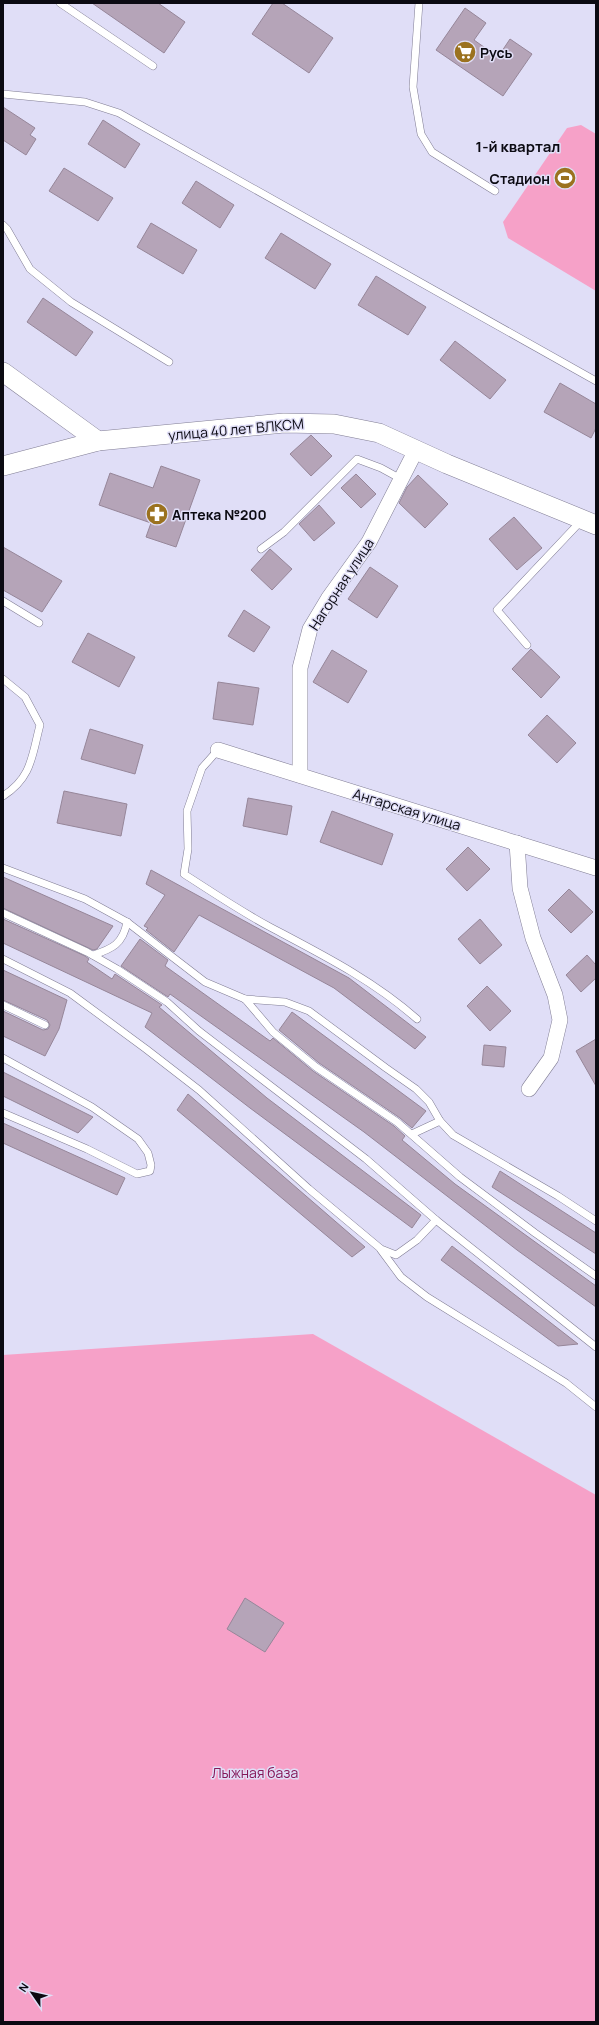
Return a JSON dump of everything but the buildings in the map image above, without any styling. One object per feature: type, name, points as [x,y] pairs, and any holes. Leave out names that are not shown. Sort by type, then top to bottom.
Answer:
[{"type":"street","points":[[3,372],[98,442]]},
{"type":"street","name":"улица 40 лет ВЛКСМ","points":[[3,466],[98,442],[284,423],[327,423],[380,433],[416,450],[589,522]]},
{"type":"street","name":"Нагорная улица","points":[[300,775],[300,668],[310,629],[328,599],[369,542],[416,450]]},
{"type":"street","name":"Ангарская улица","points":[[218,750],[596,868]]},
{"type":"street","points":[[517,843],[520,888],[533,938],[555,995],[560,1020],[551,1058],[529,1089]]},
{"type":"lane","points":[[60,3],[152,66]]},
{"type":"lane","points":[[419,3],[413,87],[421,134],[432,152],[495,191]]},
{"type":"lane","points":[[3,94],[85,102],[119,113],[596,381]]},
{"type":"lane","points":[[3,225],[7,229],[30,269],[71,302],[169,362]]},
{"type":"lane","points":[[261,549],[284,532],[357,459],[382,468],[401,479]]},
{"type":"lane","points":[[527,645],[497,610],[589,522]]},
{"type":"lane","points":[[3,601],[39,623]]},
{"type":"lane","points":[[3,679],[24,697],[40,725],[27,773],[14,789],[3,796]]},
{"type":"lane","points":[[218,750],[202,768],[187,811],[188,849],[184,874],[271,927],[347,968],[383,991],[417,1019]]},
{"type":"lane","points":[[3,868],[85,900],[127,922],[205,982],[246,999],[285,1002],[309,1011],[416,1089],[429,1102],[440,1121],[454,1135],[596,1220]]},
{"type":"lane","points":[[3,913],[93,955],[118,969],[167,1002],[200,1031],[366,1159],[436,1220],[596,1347]]},
{"type":"lane","points":[[93,955],[112,949],[125,932],[127,922]]},
{"type":"lane","points":[[3,959],[70,993],[181,1076],[381,1249],[401,1277],[426,1297],[566,1382],[596,1407]]},
{"type":"lane","points":[[246,999],[279,1037],[316,1067],[397,1122],[460,1176],[535,1233],[596,1276]]},
{"type":"lane","points":[[3,1005],[45,1025]]},
{"type":"lane","points":[[3,1058],[92,1107],[138,1139],[148,1153],[151,1165],[150,1171],[137,1174],[3,1113]]},
{"type":"lane","points":[[412,1134],[440,1121]]},
{"type":"lane","points":[[381,1249],[396,1255],[417,1240],[436,1220]]},
{"type":"green space","name":"Стадион","points":[[581,125],[596,134],[596,291],[508,238],[503,222],[567,128]]},
{"type":"green space","name":"Лыжная база","points":[[313,1334],[596,1495],[596,2022],[3,2022],[3,1355]]},
{"type":"place","name":"Русь","points":[[465,52]]},
{"type":"place","name":"Стадион","points":[[565,178]]},
{"type":"place","name":"Аптека №200","points":[[157,514]]},
{"type":"district","name":"1-й квартал","points":[[518,146]]}]
